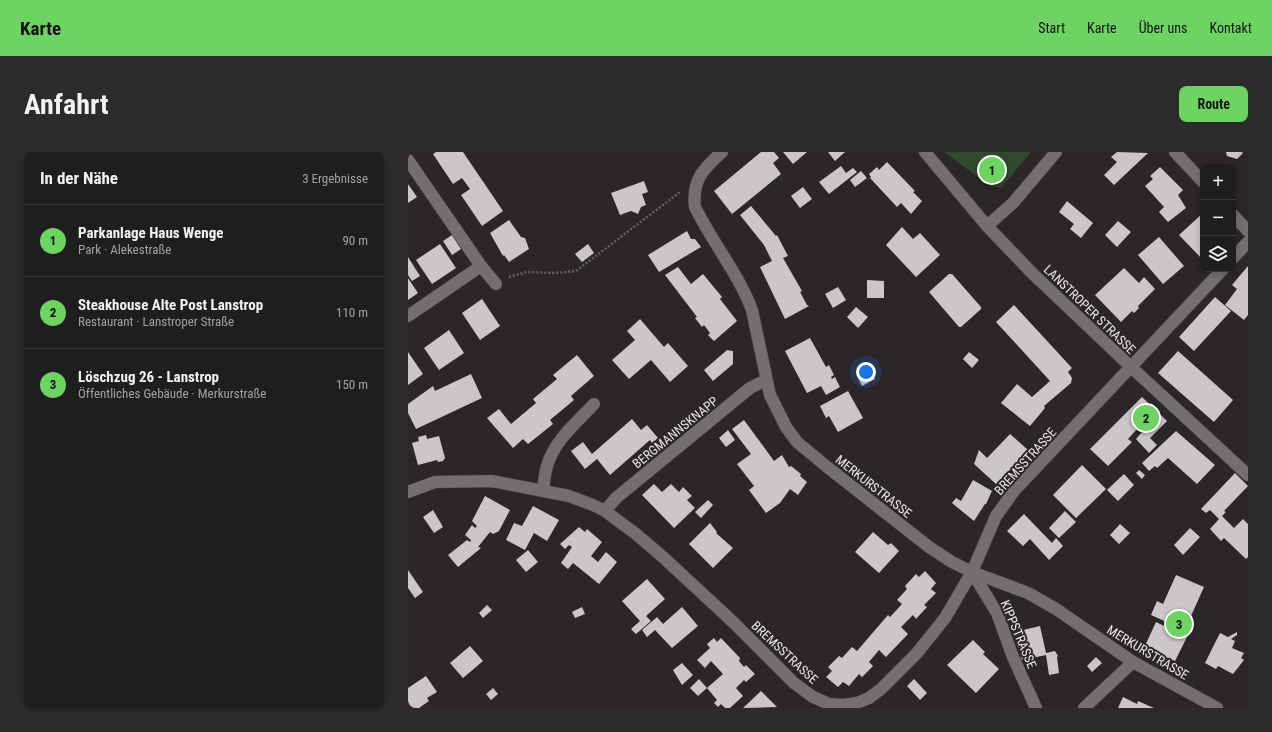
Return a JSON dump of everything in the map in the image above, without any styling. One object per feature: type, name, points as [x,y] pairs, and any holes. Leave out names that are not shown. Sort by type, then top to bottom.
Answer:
[{"type":"street","name":"MERKURSTRASSE","points":[[722,152],[705,168],[699,177],[694,192],[695,207],[748,300],[752,310],[770,395],[786,428],[797,442],[929,547],[952,562],[972,572],[1028,593],[1056,608],[1133,662],[1217,708]]},
{"type":"street","name":"LANSTROPER STRASSE","points":[[925,152],[987,226],[1032,273],[1248,475]]},
{"type":"street","points":[[987,226],[1013,203],[1056,152]]},
{"type":"street","points":[[1175,152],[1200,179]]},
{"type":"street","points":[[408,160],[481,266],[496,284]]},
{"type":"street","points":[[1236,217],[1247,227]]},
{"type":"street","points":[[1236,255],[1248,242]]},
{"type":"street","points":[[408,316],[481,266]]},
{"type":"street","name":"BREMSSTRASSE","points":[[408,492],[435,482],[492,481],[569,496],[605,511],[664,558],[733,622],[794,683],[813,697],[829,704],[844,705],[857,703],[869,698],[881,689],[917,653],[945,618],[972,572],[996,516],[1014,491],[1130,366],[1220,272]]},
{"type":"street","name":"BERGMANNSKNAPP","points":[[605,511],[616,498],[750,388],[766,380]]},
{"type":"street","points":[[543,490],[547,465],[552,452],[594,404]]},
{"type":"street","name":"KIPPSTRASSE","points":[[972,572],[997,613],[1013,657],[1036,708]]},
{"type":"street","points":[[1084,708],[1133,662]]},
{"type":"path","points":[[496,284],[509,277],[527,272],[554,274],[576,271],[682,190]]},
{"type":"green space","points":[[944,152],[1031,152],[1001,188],[990,186]]},
{"type":"building","points":[[436,152],[463,152],[503,211],[482,226],[461,195],[470,189],[462,178],[453,184],[433,154]]},
{"type":"building","points":[[761,152],[774,152],[779,158],[773,163],[781,174],[732,214],[714,191]]},
{"type":"building","points":[[783,152],[807,152],[793,164]]},
{"type":"building","points":[[828,152],[845,152],[835,161]]},
{"type":"building","points":[[1117,152],[1148,153],[1114,185],[1104,175],[1117,162],[1111,157]]},
{"type":"building","points":[[1226,152],[1244,152],[1237,159],[1227,156]]},
{"type":"building","points":[[887,162],[915,191],[913,192],[922,201],[911,214],[901,203],[897,207],[870,178],[871,177],[869,174],[877,167],[879,170]]},
{"type":"building","points":[[841,166],[846,173],[853,168],[857,172],[829,194],[819,182]]},
{"type":"building","points":[[1160,167],[1183,190],[1178,195],[1186,208],[1168,222],[1159,212],[1164,207],[1145,186],[1153,179],[1150,176]]},
{"type":"building","points":[[861,171],[867,178],[855,187],[850,180]]},
{"type":"building","points":[[644,181],[648,192],[642,194],[646,205],[641,207],[638,214],[631,211],[620,215],[611,193]]},
{"type":"building","points":[[408,184],[417,197],[408,203]]},
{"type":"building","points":[[803,187],[812,199],[800,208],[791,196]]},
{"type":"building","points":[[1067,201],[1093,223],[1081,238],[1070,229],[1074,224],[1059,212]]},
{"type":"building","points":[[751,206],[776,236],[777,235],[788,256],[783,258],[802,291],[800,292],[807,305],[809,306],[785,319],[760,267],[772,261],[764,245],[740,215]]},
{"type":"building","points":[[1200,216],[1200,257],[1179,235]]},
{"type":"building","points":[[509,220],[521,237],[525,238],[529,249],[509,262],[504,255],[503,256],[490,233]]},
{"type":"building","points":[[1118,221],[1131,232],[1117,247],[1105,235]]},
{"type":"building","points":[[902,227],[913,239],[920,233],[940,255],[916,277],[886,245]]},
{"type":"building","points":[[687,231],[691,239],[695,239],[701,247],[659,272],[648,255]]},
{"type":"building","points":[[452,235],[461,249],[452,255],[443,241]]},
{"type":"building","points":[[1159,237],[1184,266],[1163,284],[1138,255]]},
{"type":"building","points":[[440,244],[456,268],[432,284],[416,260]]},
{"type":"building","points":[[588,244],[594,253],[582,262],[575,254]]},
{"type":"building","points":[[408,257],[420,276],[412,281],[408,275]]},
{"type":"building","points":[[1248,266],[1248,315],[1244,320],[1225,305],[1237,289],[1232,285]]},
{"type":"building","points":[[678,267],[691,284],[703,274],[722,297],[720,299],[737,321],[714,341],[708,335],[710,333],[704,325],[702,327],[695,318],[697,317],[665,275]]},
{"type":"building","points":[[1124,268],[1139,283],[1144,277],[1155,289],[1138,306],[1139,308],[1134,313],[1132,311],[1121,322],[1095,295]]},
{"type":"building","points":[[949,274],[952,274],[981,307],[981,309],[961,327],[959,327],[929,292]]},
{"type":"building","points":[[408,278],[418,293],[408,300]]},
{"type":"building","points":[[867,280],[884,281],[884,298],[867,298]]},
{"type":"building","points":[[838,287],[846,300],[833,308],[825,294]]},
{"type":"building","points":[[1215,297],[1231,311],[1194,351],[1179,337]]},
{"type":"building","points":[[482,299],[500,326],[480,340],[462,313]]},
{"type":"building","points":[[1014,305],[1072,368],[1068,372],[1072,378],[1071,383],[1044,406],[1045,408],[1030,426],[1001,403],[1017,384],[1032,397],[1050,381],[996,322]]},
{"type":"building","points":[[856,307],[868,317],[858,328],[847,317]]},
{"type":"building","points":[[640,319],[664,347],[668,343],[688,366],[670,382],[651,360],[629,379],[612,360],[635,340],[627,331]]},
{"type":"building","points":[[449,330],[464,353],[439,370],[424,348]]},
{"type":"building","points":[[810,338],[826,367],[829,365],[834,375],[831,377],[832,379],[835,377],[840,387],[826,395],[821,386],[807,393],[785,351]]},
{"type":"building","points":[[727,350],[733,351],[733,364],[713,381],[704,370]]},
{"type":"building","points":[[1178,351],[1233,400],[1214,422],[1158,373]]},
{"type":"building","points":[[408,352],[423,374],[408,385]]},
{"type":"building","points":[[969,352],[979,360],[972,368],[963,359]]},
{"type":"building","points":[[577,355],[594,376],[571,396],[574,400],[550,420],[553,424],[528,444],[523,439],[513,448],[487,418],[499,409],[511,424],[536,403],[533,399],[557,379],[553,375]]},
{"type":"building","points":[[871,371],[875,379],[862,386],[858,378]]},
{"type":"building","points":[[471,374],[482,398],[416,429],[408,413],[408,404],[433,386],[435,391]]},
{"type":"building","points":[[848,391],[863,418],[838,432],[829,416],[826,418],[820,406]]},
{"type":"building","points":[[1142,397],[1167,421],[1150,438],[1157,445],[1149,453],[1136,439],[1142,432],[1138,428],[1128,439],[1132,442],[1108,466],[1090,449]]},
{"type":"building","points":[[632,419],[641,430],[647,425],[658,438],[652,443],[650,440],[610,475],[597,459],[585,469],[571,451],[583,442],[592,454]]},
{"type":"building","points":[[744,420],[774,461],[782,455],[789,467],[791,466],[801,474],[800,476],[807,482],[798,495],[790,489],[780,503],[766,513],[749,490],[754,486],[737,464],[751,454],[732,429]]},
{"type":"building","points":[[728,430],[735,440],[726,447],[719,438]]},
{"type":"building","points":[[1176,431],[1215,465],[1197,484],[1168,458],[1157,468],[1155,466],[1149,471],[1142,463]]},
{"type":"building","points":[[1010,434],[1028,450],[1008,472],[1010,474],[1008,476],[1006,475],[996,484],[974,464],[979,450],[987,458]]},
{"type":"building","points":[[426,435],[427,439],[439,436],[445,458],[443,461],[438,462],[437,460],[418,465],[412,443],[419,441],[418,437]]},
{"type":"building","points":[[1082,465],[1106,489],[1076,518],[1053,495]]},
{"type":"building","points":[[1139,470],[1145,475],[1142,479],[1136,473]]},
{"type":"building","points":[[1235,473],[1248,486],[1224,511],[1226,512],[1222,516],[1234,528],[1243,519],[1248,524],[1248,557],[1246,559],[1224,538],[1221,541],[1210,529],[1219,519],[1210,510],[1206,513],[1201,509]]},
{"type":"building","points":[[1124,474],[1134,485],[1118,501],[1107,490]]},
{"type":"building","points":[[973,480],[992,491],[986,504],[974,521],[952,503],[956,498],[961,501]]},
{"type":"building","points":[[654,484],[662,492],[671,484],[679,492],[683,487],[692,496],[687,500],[695,508],[674,528],[642,495]]},
{"type":"building","points":[[485,496],[510,510],[499,531],[493,534],[490,532],[478,547],[481,548],[458,567],[448,555],[467,540],[470,542],[471,540],[465,535],[472,525],[475,528],[477,526],[472,521]]},
{"type":"building","points":[[708,500],[713,505],[701,518],[695,512]]},
{"type":"building","points":[[533,506],[559,520],[547,541],[534,533],[525,550],[506,540],[514,523],[522,526]]},
{"type":"building","points":[[433,510],[443,527],[434,533],[423,517]]},
{"type":"building","points":[[1065,511],[1076,522],[1059,538],[1049,528]]},
{"type":"building","points":[[1024,514],[1052,543],[1056,538],[1063,546],[1049,560],[1030,539],[1023,546],[1007,531]]},
{"type":"building","points":[[710,523],[717,532],[716,533],[733,548],[713,568],[689,544]]},
{"type":"building","points":[[1120,524],[1130,533],[1119,544],[1110,535]]},
{"type":"building","points":[[579,527],[585,532],[587,529],[602,542],[591,556],[598,562],[606,552],[617,562],[599,584],[573,563],[568,569],[561,563],[572,547],[569,545],[565,549],[560,544]]},
{"type":"building","points":[[1190,528],[1200,537],[1183,555],[1174,545]]},
{"type":"building","points":[[873,532],[888,545],[891,543],[899,551],[879,573],[855,552]]},
{"type":"building","points":[[528,550],[538,562],[526,572],[516,560]]},
{"type":"building","points":[[408,570],[423,592],[415,598],[408,588]]},
{"type":"building","points":[[925,571],[936,583],[931,589],[936,593],[924,605],[927,607],[916,619],[913,615],[901,627],[908,634],[886,657],[879,650],[869,662],[873,666],[862,677],[859,674],[849,686],[843,682],[838,687],[826,677],[832,671],[828,667],[839,656],[842,658],[852,647],[857,651],[888,615],[890,617],[902,604],[897,600],[907,589],[905,586],[916,574],[919,577]]},
{"type":"building","points":[[1176,575],[1204,587],[1191,616],[1179,611],[1173,625],[1151,615],[1157,601],[1163,604]]},
{"type":"building","points":[[647,579],[665,599],[646,616],[651,621],[636,634],[631,629],[640,621],[622,601]]},
{"type":"building","points":[[487,605],[492,610],[483,618],[479,613]]},
{"type":"building","points":[[582,607],[585,614],[575,618],[572,612]]},
{"type":"building","points":[[682,607],[698,626],[672,648],[655,630],[647,637],[642,630],[657,617],[663,624]]},
{"type":"building","points":[[1156,622],[1187,637],[1175,661],[1144,648]]},
{"type":"building","points":[[1040,626],[1046,653],[1055,651],[1058,656],[1059,673],[1049,675],[1046,655],[1022,660],[1015,632]]},
{"type":"building","points":[[1237,632],[1237,635],[1231,639],[1235,641],[1232,648],[1244,653],[1241,658],[1244,660],[1233,674],[1218,666],[1216,669],[1205,663],[1220,633],[1228,637]]},
{"type":"building","points":[[714,638],[717,642],[721,638],[740,658],[739,661],[744,667],[746,665],[755,674],[746,682],[744,680],[736,688],[743,696],[730,708],[725,708],[721,704],[718,707],[714,703],[717,700],[707,688],[723,674],[711,661],[705,668],[697,660],[710,648],[707,644]]},
{"type":"building","points":[[973,640],[985,652],[983,654],[999,669],[976,693],[947,665]]},
{"type":"building","points":[[470,646],[483,661],[463,678],[450,663]]},
{"type":"building","points":[[1096,657],[1102,663],[1092,672],[1087,666]]},
{"type":"building","points":[[682,663],[693,675],[682,685],[673,670]]},
{"type":"building","points":[[426,676],[437,692],[427,698],[429,701],[419,708],[408,708],[408,688]]},
{"type":"building","points":[[699,679],[707,688],[698,696],[690,688]]},
{"type":"building","points":[[914,679],[927,693],[920,700],[907,686]]},
{"type":"building","points":[[493,688],[498,694],[491,700],[486,694]]},
{"type":"building","points":[[761,691],[777,707],[743,708]]},
{"type":"building","points":[[1123,697],[1137,704],[1138,701],[1154,708],[1118,708]]},
{"type":"place","name":"Parkanlage Haus Wenge","points":[[992,170]]},
{"type":"place","name":"Steakhouse Alte Post Lanstrop","points":[[1146,418]]},
{"type":"place","name":"Löschzug 26 - Lanstrop","points":[[1179,624]]}]
